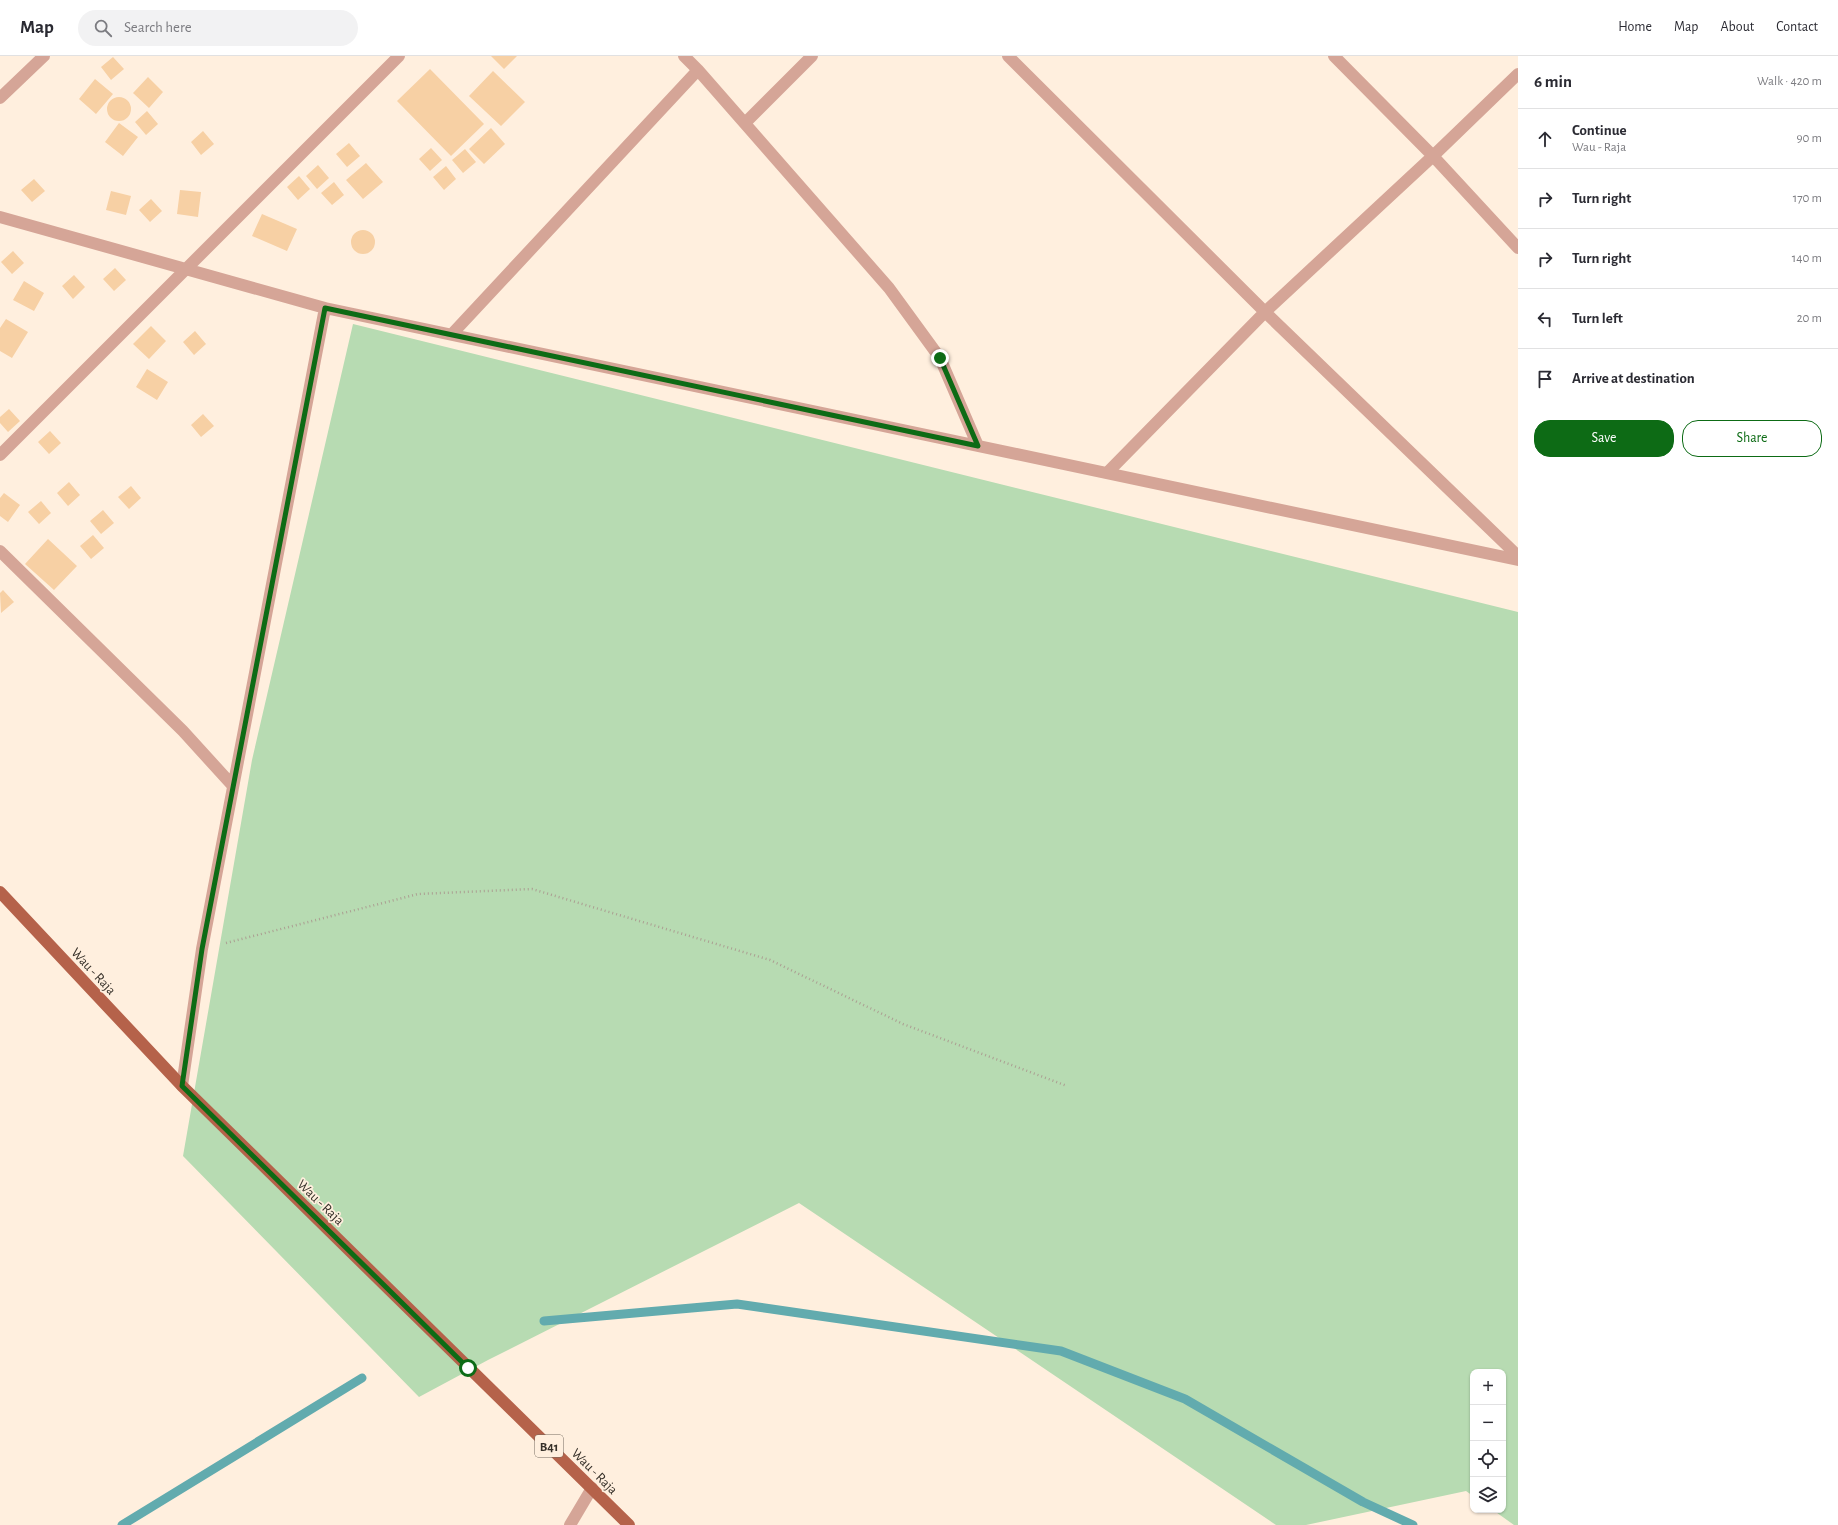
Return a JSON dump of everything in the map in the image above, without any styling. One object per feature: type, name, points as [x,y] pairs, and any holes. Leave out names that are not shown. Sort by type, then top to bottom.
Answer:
[{"type":"main road","name":"Wau - Raja","points":[[0,892],[182,1086],[629,1525]]},
{"type":"street","points":[[0,98],[44,56]]},
{"type":"street","points":[[0,455],[399,56]]},
{"type":"street","points":[[684,56],[745,123],[889,288],[940,358],[978,446]]},
{"type":"street","points":[[745,123],[812,56]]},
{"type":"street","points":[[1008,56],[1264,312],[1518,556]]},
{"type":"street","points":[[1334,56],[1433,156],[1518,248]]},
{"type":"street","points":[[452,334],[698,70]]},
{"type":"street","points":[[1107,473],[1264,312],[1433,156],[1518,74]]},
{"type":"street","points":[[0,217],[184,270],[325,308],[1518,560]]},
{"type":"street","points":[[182,1086],[202,949],[325,308]]},
{"type":"street","points":[[0,551],[183,731],[233,786]]},
{"type":"street","points":[[570,1525],[592,1488]]},
{"type":"path","points":[[202,949],[418,894],[532,889],[770,960],[903,1024],[1067,1086]]},
{"type":"green space","points":[[353,324],[1518,612],[1518,1525],[1514,1525],[1497,1513],[1506,1513],[1506,1369],[1470,1369],[1470,1494],[1466,1491],[1306,1525],[1276,1525],[799,1203],[488,1360],[419,1397],[183,1156],[252,760]]},
{"type":"building","points":[[491,56],[517,56],[504,69]]},
{"type":"building","points":[[113,57],[124,69],[111,80],[101,67]]},
{"type":"building","points":[[430,69],[484,124],[451,156],[397,101]]},
{"type":"building","points":[[493,71],[525,102],[501,126],[469,96]]},
{"type":"building","points":[[148,77],[163,92],[149,108],[133,93]]},
{"type":"building","points":[[95,79],[113,94],[96,114],[79,99]]},
{"type":"building","points":[[119,97],[127,101],[131,109],[127,117],[119,121],[111,117],[107,109],[111,101]]},
{"type":"building","points":[[147,111],[158,124],[146,135],[135,122]]},
{"type":"building","points":[[119,123],[138,137],[123,156],[105,142]]},
{"type":"building","points":[[491,128],[505,144],[484,164],[469,149]]},
{"type":"building","points":[[203,131],[214,144],[201,155],[191,142]]},
{"type":"building","points":[[349,143],[360,156],[347,167],[336,154]]},
{"type":"building","points":[[431,148],[442,160],[430,171],[419,159]]},
{"type":"building","points":[[465,149],[476,162],[463,173],[452,160]]},
{"type":"building","points":[[366,163],[383,182],[363,199],[346,180]]},
{"type":"building","points":[[318,165],[329,178],[317,189],[306,176]]},
{"type":"building","points":[[446,166],[456,179],[444,190],[433,177]]},
{"type":"building","points":[[299,176],[310,189],[298,200],[287,187]]},
{"type":"building","points":[[34,179],[45,191],[32,202],[21,190]]},
{"type":"building","points":[[334,182],[344,195],[332,205],[321,193]]},
{"type":"building","points":[[180,190],[201,192],[198,217],[177,214]]},
{"type":"building","points":[[111,191],[131,196],[126,215],[106,210]]},
{"type":"building","points":[[151,199],[162,211],[150,222],[139,210]]},
{"type":"building","points":[[262,214],[297,229],[287,251],[252,236]]},
{"type":"building","points":[[363,230],[371,234],[375,242],[371,250],[363,254],[355,250],[351,242],[355,234]]},
{"type":"building","points":[[13,251],[24,263],[12,274],[1,262]]},
{"type":"building","points":[[115,268],[126,280],[114,291],[103,279]]},
{"type":"building","points":[[74,275],[85,287],[73,299],[62,286]]},
{"type":"building","points":[[24,281],[44,293],[34,311],[13,300]]},
{"type":"building","points":[[6,319],[28,332],[12,358],[0,351],[0,328]]},
{"type":"building","points":[[151,326],[166,341],[149,359],[133,344]]},
{"type":"building","points":[[195,331],[206,344],[194,355],[183,342]]},
{"type":"building","points":[[147,369],[168,382],[157,400],[136,387]]},
{"type":"building","points":[[9,409],[20,421],[8,432],[0,423],[0,417]]},
{"type":"building","points":[[203,414],[214,426],[201,437],[191,425]]},
{"type":"building","points":[[50,431],[61,443],[49,454],[38,442]]},
{"type":"building","points":[[69,482],[80,495],[68,506],[57,493]]},
{"type":"building","points":[[131,486],[141,498],[129,509],[118,497]]},
{"type":"building","points":[[4,493],[20,505],[8,522],[0,516],[0,498]]},
{"type":"building","points":[[41,501],[51,513],[39,524],[28,512]]},
{"type":"building","points":[[103,510],[114,523],[101,534],[90,521]]},
{"type":"building","points":[[93,535],[104,548],[91,559],[80,546]]},
{"type":"building","points":[[48,539],[77,566],[54,590],[25,564]]},
{"type":"building","points":[[3,590],[14,602],[1,613],[0,593]]},
{"type":"waterway","points":[[544,1321],[737,1304],[1061,1351],[1185,1399],[1363,1502],[1413,1525]]},
{"type":"waterway","points":[[122,1525],[362,1378]]},
{"type":"route","points":[[468,1368],[182,1086],[202,949],[325,308],[978,446],[940,358]]}]
